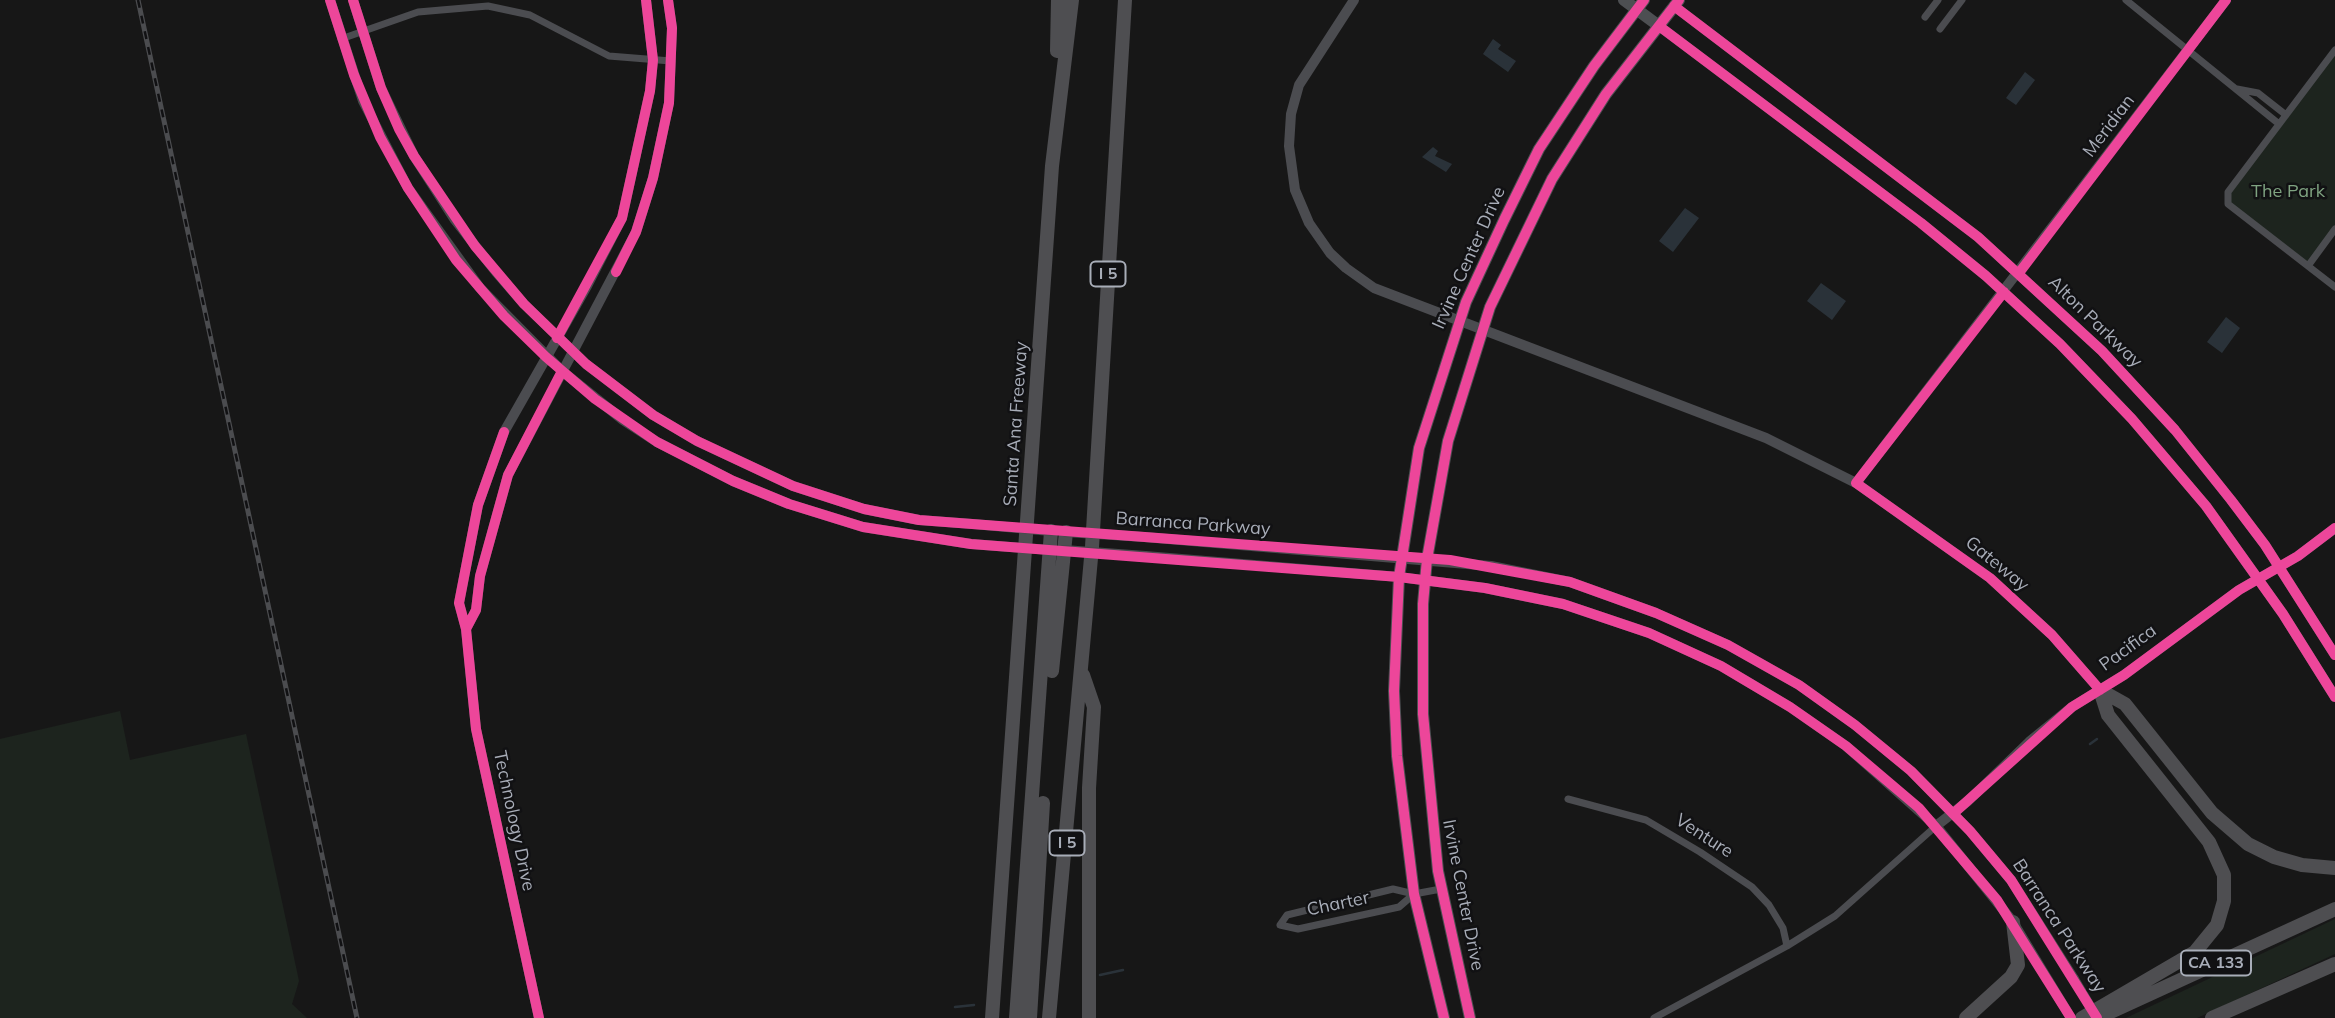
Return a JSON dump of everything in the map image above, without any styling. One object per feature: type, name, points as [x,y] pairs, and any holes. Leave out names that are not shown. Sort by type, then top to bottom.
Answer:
[{"type":"highway","points":[[1052,166],[1058,0]]},
{"type":"highway","name":"Santa Ana Freeway","points":[[992,1018],[1052,166],[1072,0]]},
{"type":"highway","name":"I 5","points":[[1049,1018],[1070,816],[1092,547],[1125,0]]},
{"type":"highway","points":[[1016,1018],[1058,531]]},
{"type":"highway","points":[[1080,668],[1094,707],[1088,788],[1089,1018]]},
{"type":"highway","points":[[2100,690],[2125,704],[2212,813],[2248,844],[2274,857],[2302,865],[2335,868]]},
{"type":"highway","points":[[2082,1018],[2196,952],[2217,925],[2224,901],[2224,875],[2209,842],[2108,715],[2100,690]]},
{"type":"highway","points":[[1030,1018],[1045,706]]},
{"type":"highway","name":"CA 133","points":[[2097,1018],[2335,909]]},
{"type":"highway","points":[[1966,1018],[2011,977],[2018,965],[2013,922]]},
{"type":"highway","points":[[2233,1018],[2334,964]]},
{"type":"highway","name":"CA 133","points":[[2213,1018],[2334,964]]},
{"type":"main road","name":"Barranca Parkway","points":[[330,0],[363,101],[408,188],[480,288],[562,371],[613,413],[657,442],[733,481],[789,504],[863,527],[971,544],[1399,577],[1485,588],[1563,604],[1649,633],[1721,666],[1790,707],[1846,746],[1936,826],[2013,922],[2071,1018]]},
{"type":"main road","name":"Barranca Parkway","points":[[353,0],[381,88],[414,156],[475,246],[557,338],[653,415],[697,441],[793,486],[864,509],[919,520],[1402,556],[1491,566],[1570,582],[1656,613],[1728,645],[1799,685],[1855,724],[1911,771],[1954,813],[2011,880],[2097,1018]]},
{"type":"main road","points":[[1624,0],[1640,5],[1659,26],[1912,216],[2004,292],[2060,344],[2133,419],[2206,506],[2258,579],[2335,698]]},
{"type":"main road","name":"Irvine Center Drive","points":[[1470,1018],[1441,889],[1431,823],[1423,714],[1427,559],[1448,441],[1482,329],[1552,179],[1606,94],[1659,26],[1673,2]]},
{"type":"main road","name":"Alton Parkway","points":[[1673,2],[1944,210],[2019,273],[2102,351],[2159,413],[2231,499],[2280,568],[2335,654]]},
{"type":"main road","name":"Irvine Center Drive","points":[[1444,1018],[1415,894],[1397,756],[1394,691],[1399,577],[1419,448],[1459,321],[1539,149],[1640,5]]},
{"type":"street","name":"Technology Drive","points":[[538,1018],[476,729],[466,629],[459,603],[478,505],[504,432],[622,218],[642,138],[653,60],[646,0]]},
{"type":"street","name":"Technology Drive","points":[[466,629],[476,610],[482,566],[508,475],[636,232],[653,178],[669,103],[671,61],[668,0]]},
{"type":"street","name":"Gateway","points":[[1354,0],[1321,48],[1294,98],[1289,146],[1295,190],[1318,238],[1346,268],[1374,288],[1766,438],[1856,483],[1990,578],[2052,635],[2100,690]]},
{"type":"street","points":[[1925,17],[1938,0]]},
{"type":"street","points":[[1940,29],[1962,0]]},
{"type":"street","points":[[2118,0],[2135,8]]},
{"type":"street","points":[[2126,0],[2236,89],[2243,98],[2279,124]]},
{"type":"street","name":"Meridian","points":[[1856,483],[2227,0]]},
{"type":"street","points":[[341,39],[418,12],[488,6],[530,15],[603,55],[671,61]]},
{"type":"street","points":[[2335,50],[2228,192],[2228,204],[2335,287]]},
{"type":"street","points":[[2236,89],[2258,93],[2286,115]]},
{"type":"street","points":[[2308,266],[2335,229]]},
{"type":"street","name":"Pacifica","points":[[1654,1018],[1787,946],[1835,916],[1954,813],[2029,742],[2072,707],[2258,579],[2280,568],[2335,528]]},
{"type":"street","name":"Venture","points":[[1568,799],[1646,820],[1710,858],[1752,887],[1769,905],[1783,929],[1787,946]]},
{"type":"street","name":"Charter","points":[[1415,894],[1399,907],[1298,929],[1280,925],[1287,915],[1394,889],[1415,894],[1441,889]]},
{"type":"green space","name":"The Park","points":[[2335,50],[2335,229],[2308,266],[2228,204],[2228,192]]},
{"type":"green space","points":[[120,711],[130,760],[246,734],[299,981],[292,1004],[307,1018],[0,1018],[0,739]]},
{"type":"green space","points":[[2335,919],[2335,954],[2197,1018],[2126,1018]]},
{"type":"shaded area","points":[[1493,39],[1501,45],[1498,49],[1516,61],[1508,72],[1483,54]]},
{"type":"shaded area","points":[[2025,72],[2035,80],[2016,105],[2006,98]]},
{"type":"shaded area","points":[[1433,147],[1438,151],[1435,156],[1452,164],[1446,172],[1422,157]]},
{"type":"shaded area","points":[[1685,208],[1699,218],[1673,252],[1659,241]]},
{"type":"shaded area","points":[[1821,283],[1846,301],[1832,320],[1807,301]]},
{"type":"shaded area","points":[[2226,317],[2240,328],[2222,353],[2207,342]]},
{"type":"waterway","points":[[2090,744],[2097,739]]},
{"type":"waterway","points":[[1100,975],[1123,970]]},
{"type":"waterway","points":[[955,1007],[974,1005]]},
{"type":"railway","points":[[138,0],[357,1018]]},
{"type":"cycle path","points":[[330,0],[354,75],[380,137],[408,188],[456,260],[504,316],[546,357],[595,399],[657,442],[733,481],[789,504],[863,527],[971,544],[1399,577],[1485,588],[1563,604],[1649,633],[1721,666],[1790,707],[1846,746],[1919,808],[1997,900],[2071,1018]]},
{"type":"cycle path","points":[[353,0],[381,88],[399,129],[414,156],[475,246],[524,304],[586,364],[653,415],[697,441],[793,486],[864,509],[919,520],[1450,560],[1570,582],[1656,613],[1728,645],[1799,685],[1855,725],[1911,771],[1970,831],[2011,880],[2097,1018]]},
{"type":"cycle path","points":[[557,338],[622,218],[650,91],[653,60],[646,0]]},
{"type":"cycle path","points":[[616,272],[636,232],[653,178],[669,103],[672,28],[668,0]]},
{"type":"cycle path","points":[[1444,1018],[1414,894],[1397,756],[1394,691],[1399,577],[1419,448],[1466,302],[1539,149],[1594,66],[1644,0]]},
{"type":"cycle path","points":[[1470,1018],[1438,871],[1423,714],[1423,604],[1427,559],[1448,441],[1490,307],[1552,179],[1606,94],[1679,0]]},
{"type":"cycle path","points":[[2019,273],[2226,0]]},
{"type":"cycle path","points":[[1674,6],[1978,237],[2102,351],[2175,430],[2231,500],[2265,545],[2335,655]]},
{"type":"cycle path","points":[[1659,26],[1921,223],[1986,276],[2060,344],[2132,419],[2206,506],[2283,614],[2335,697]]},
{"type":"cycle path","points":[[2004,292],[1856,483],[1990,578],[2052,635],[2100,690]]},
{"type":"cycle path","points":[[466,629],[476,610],[480,576],[508,475],[562,371]]},
{"type":"cycle path","points":[[504,432],[478,505],[459,603],[466,629],[476,729],[539,1018]]},
{"type":"cycle path","points":[[1954,813],[2072,707],[2124,675],[2239,590],[2298,556],[2335,528]]}]
